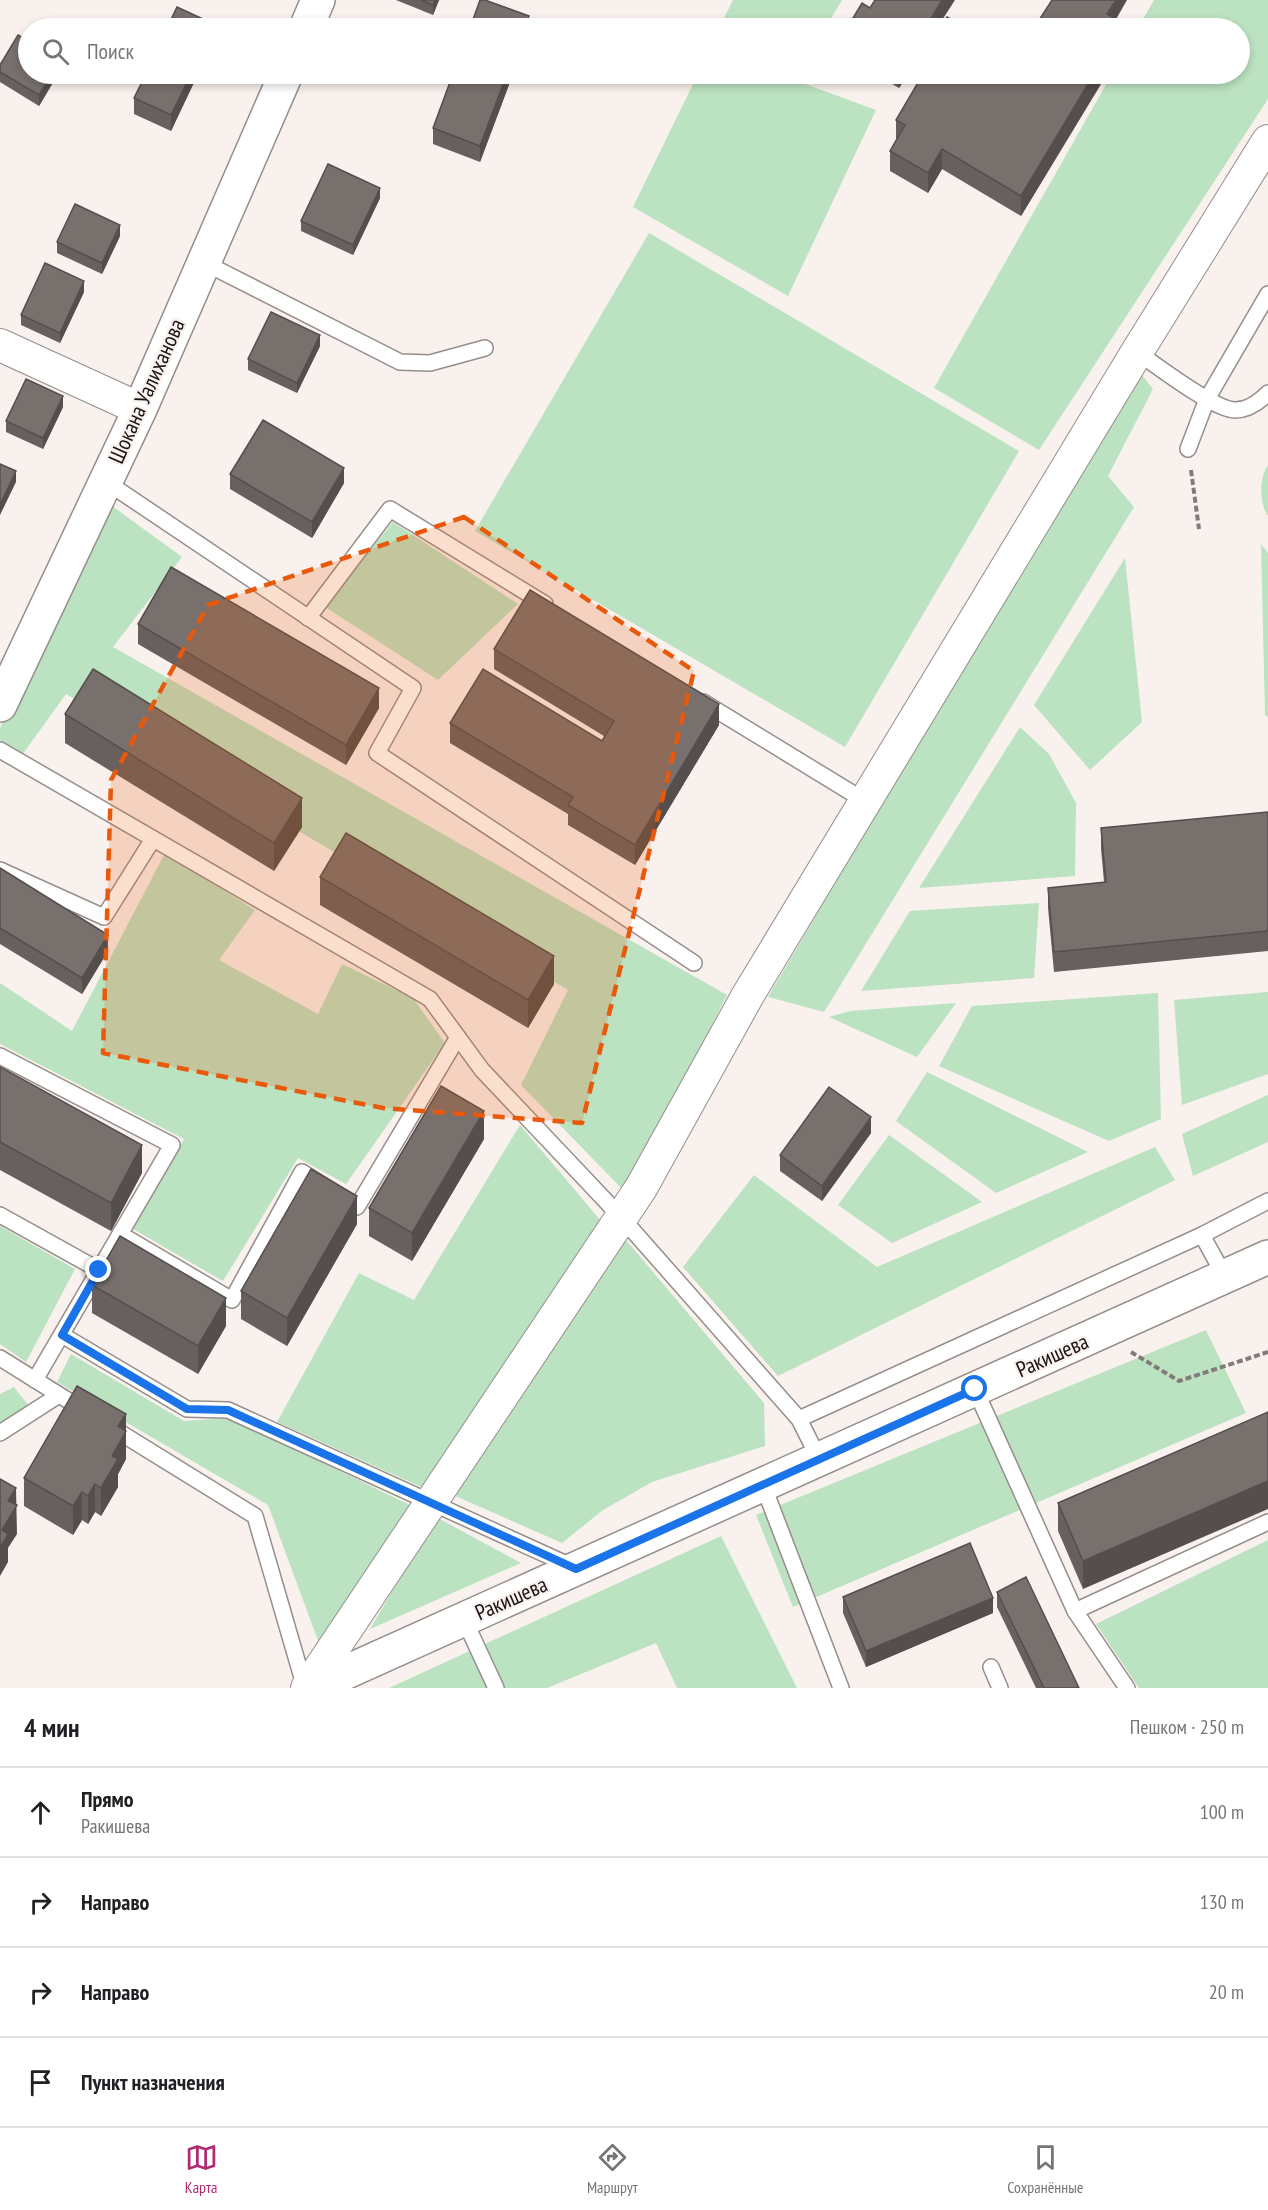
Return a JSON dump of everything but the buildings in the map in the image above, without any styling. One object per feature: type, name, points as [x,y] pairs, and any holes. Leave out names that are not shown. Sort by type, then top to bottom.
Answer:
[{"type":"street","points":[[310,18],[318,0]]},
{"type":"street","name":"Шокана Уалиханова","points":[[0,705],[140,409],[282,84]]},
{"type":"street","points":[[308,1688],[620,1216],[641,1188],[748,995],[1137,352],[1268,141]]},
{"type":"street","points":[[0,345],[140,409]]},
{"type":"street","name":"Ракишева","points":[[308,1688],[464,1620],[1268,1257]]},
{"type":"lane","points":[[203,262],[400,362],[429,363],[485,348]]},
{"type":"lane","points":[[1188,449],[1207,399],[1268,294]]},
{"type":"lane","points":[[1137,352],[1207,399],[1236,410],[1254,405],[1268,393]]},
{"type":"lane","points":[[105,482],[413,688],[377,753],[694,963]]},
{"type":"lane","points":[[308,618],[390,509],[562,615]]},
{"type":"lane","points":[[693,696],[865,801]]},
{"type":"lane","points":[[0,750],[430,999],[482,1070],[620,1216],[799,1419],[819,1459]]},
{"type":"lane","points":[[0,870],[104,917],[153,839]]},
{"type":"lane","points":[[120,1234],[232,1300],[302,1172],[357,1206],[458,1037]]},
{"type":"lane","points":[[0,1056],[172,1145],[35,1380]]},
{"type":"lane","points":[[799,1419],[1202,1235],[1268,1201]]},
{"type":"lane","points":[[0,1215],[99,1270]]},
{"type":"lane","points":[[1202,1235],[1225,1277]]},
{"type":"lane","points":[[62,1335],[187,1409],[228,1410],[576,1569]]},
{"type":"lane","points":[[0,1358],[255,1516],[308,1688]]},
{"type":"lane","points":[[975,1389],[1076,1611],[1127,1688]]},
{"type":"lane","points":[[0,1433],[58,1395]]},
{"type":"lane","points":[[763,1485],[841,1688]]},
{"type":"lane","points":[[1076,1611],[1268,1522]]},
{"type":"lane","points":[[464,1620],[496,1688]]},
{"type":"lane","points":[[991,1667],[1000,1688]]},
{"type":"path","points":[[1188,449],[1199,529]]},
{"type":"path","points":[[1142,1360],[1179,1381],[1268,1352]]},
{"type":"highlighted area","points":[[464,517],[694,671],[582,1123],[383,1108],[103,1053],[111,780],[208,605]]},
{"type":"green space","points":[[733,0],[842,0],[831,18],[724,18]]},
{"type":"green space","points":[[1154,0],[1268,0],[1268,99],[1039,450],[934,388],[1106,84],[1250,84],[1250,18],[1144,18]]},
{"type":"green space","points":[[693,84],[805,84],[876,110],[788,296],[633,207]]},
{"type":"green space","points":[[649,233],[1019,451],[845,747],[475,531]]},
{"type":"green space","points":[[1138,370],[1153,389],[1108,476],[1134,507],[824,1012],[768,997]]},
{"type":"green space","points":[[1268,465],[1268,516],[1263,505],[1261,490],[1263,476]]},
{"type":"green space","points":[[112,506],[182,557],[113,647],[727,995],[627,1194],[521,1085],[568,990],[66,694],[22,755],[0,740],[0,728]]},
{"type":"green space","points":[[393,522],[518,604],[438,680],[325,607]]},
{"type":"green space","points":[[1261,544],[1268,553],[1268,717],[1265,715]]},
{"type":"green space","points":[[1125,558],[1142,722],[1090,770],[1034,705]]},
{"type":"green space","points":[[1020,727],[1049,754],[1076,803],[1075,876],[919,888]]},
{"type":"green space","points":[[165,853],[255,910],[219,960],[318,1014],[342,964],[413,998],[445,1043],[346,1184],[298,1158],[223,1281],[133,1229],[184,1139],[0,1044],[0,983],[72,1031]]},
{"type":"green space","points":[[1039,903],[1034,978],[861,991],[910,911]]},
{"type":"green space","points":[[1268,992],[1268,1074],[1182,1105],[1174,1000]]},
{"type":"green space","points":[[1158,993],[1161,1119],[1109,1141],[939,1066],[972,1006]]},
{"type":"green space","points":[[956,1003],[917,1057],[829,1017],[850,1011]]},
{"type":"green space","points":[[927,1072],[1088,1152],[996,1193],[896,1121]]},
{"type":"green space","points":[[1268,1095],[1268,1142],[1193,1176],[1182,1134]]},
{"type":"green space","points":[[520,1125],[601,1221],[428,1490],[277,1422],[359,1273],[414,1300]]},
{"type":"green space","points":[[889,1135],[982,1202],[892,1243],[838,1205]]},
{"type":"green space","points":[[1155,1147],[1175,1180],[778,1376],[683,1267],[754,1175],[877,1267]]},
{"type":"green space","points":[[0,1226],[75,1269],[26,1362],[0,1344]]},
{"type":"green space","points":[[620,1233],[764,1403],[765,1446],[652,1482],[603,1510],[562,1543],[453,1495]]},
{"type":"green space","points":[[1206,1330],[1246,1413],[793,1607],[756,1515]]},
{"type":"green space","points":[[71,1354],[184,1421],[230,1418],[414,1507],[320,1646],[268,1505],[57,1382]]},
{"type":"green space","points":[[14,1387],[28,1405],[0,1423],[0,1394]]},
{"type":"green space","points":[[436,1517],[521,1563],[370,1629]]},
{"type":"green space","points":[[721,1536],[797,1688],[677,1688],[656,1643],[547,1688],[389,1688]]},
{"type":"green space","points":[[1268,1540],[1268,1688],[1139,1688],[1096,1624]]},
{"type":"route","points":[[99,1270],[62,1335],[187,1409],[228,1410],[576,1569],[975,1389]]}]
